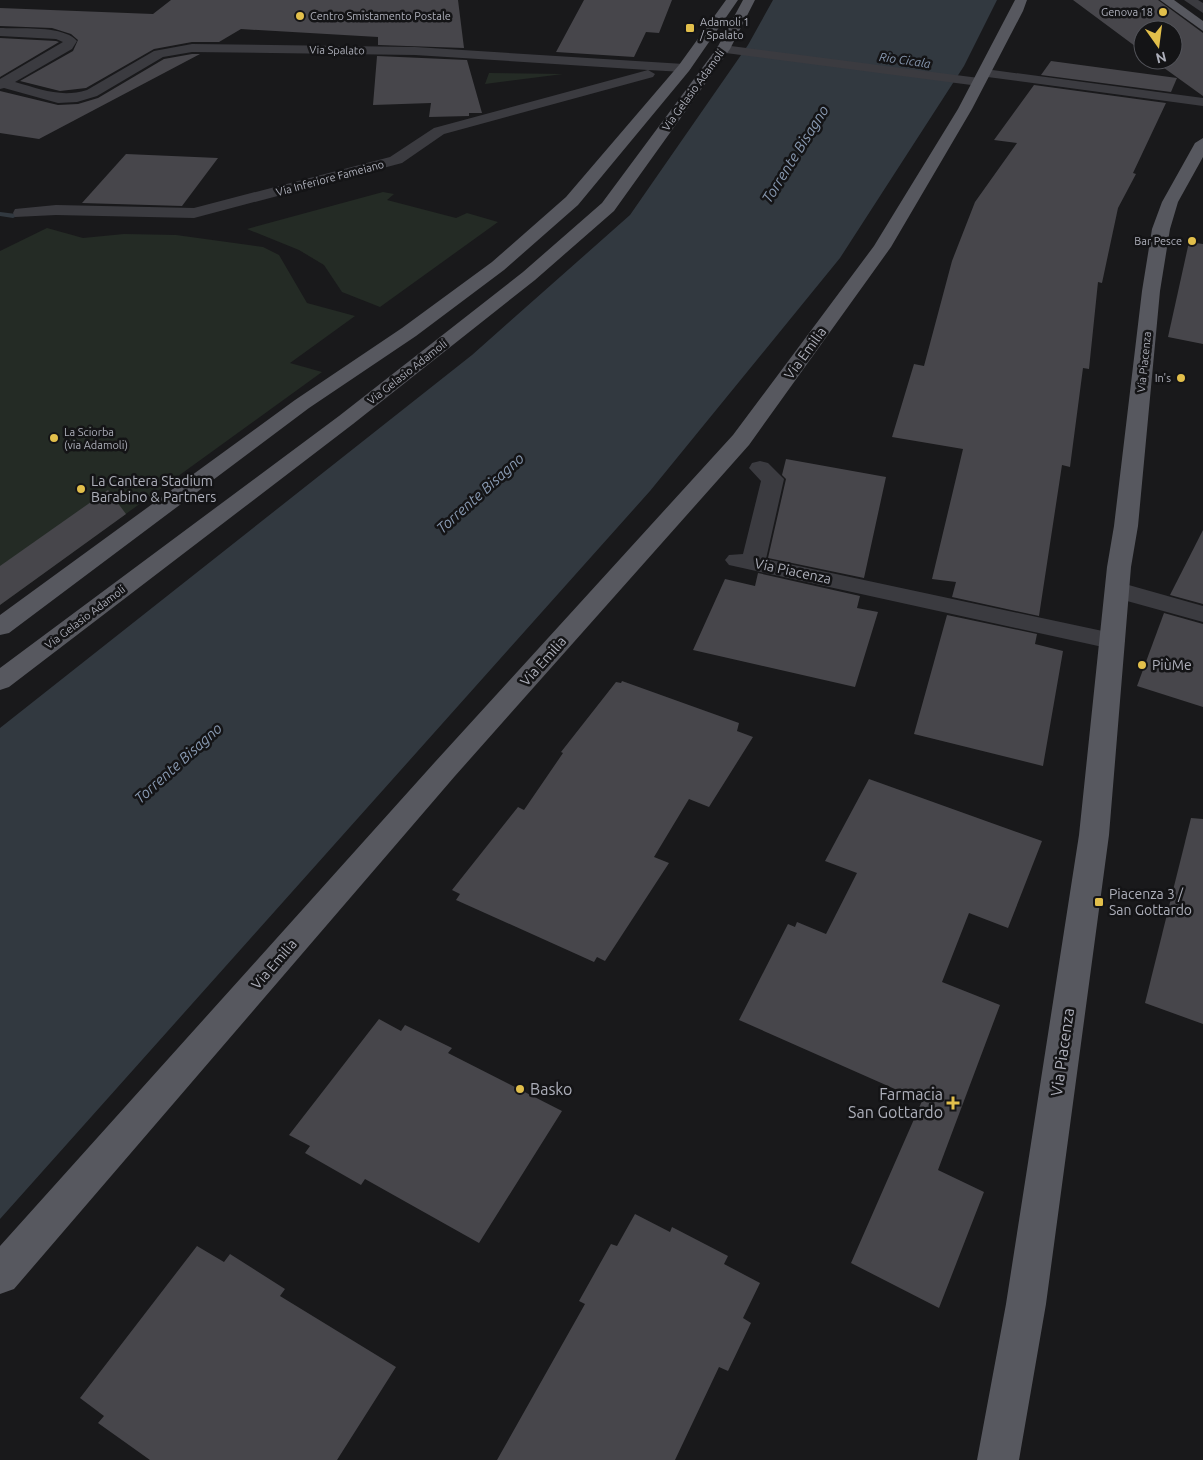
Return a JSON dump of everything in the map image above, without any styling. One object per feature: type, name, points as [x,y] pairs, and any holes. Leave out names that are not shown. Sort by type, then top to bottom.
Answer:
[{"type":"main road","name":"Via Gelasio Adamoli","points":[[0,627],[302,404],[409,332],[498,266],[572,201],[684,68],[732,0]]},
{"type":"main road","name":"Via Gelasio Adamoli","points":[[0,681],[346,420],[530,276],[608,207],[731,49],[749,0]]},
{"type":"main road","name":"Via Emilia","points":[[0,1275],[445,769],[741,440],[882,247],[973,78],[1021,0]]},
{"type":"main road","points":[[1166,0],[1203,27]]},
{"type":"main road","name":"Via Piacenza","points":[[998,1460],[1026,1304],[1094,835],[1112,641],[1151,291],[1161,228],[1170,202],[1203,143]]},
{"type":"street","points":[[1190,0],[1203,8]]},
{"type":"street","name":"Via Spalato","points":[[0,32],[59,36],[70,42],[67,46],[2,84]]},
{"type":"street","name":"Via Spalato","points":[[2,84],[58,99],[77,98],[92,93],[159,54],[192,48],[424,51],[684,68]]},
{"type":"street","points":[[731,49],[973,78],[1203,102]]},
{"type":"street","name":"Via Inferiore Fameiano","points":[[21,213],[56,210],[194,213],[396,160],[439,131],[637,75],[684,68]]},
{"type":"street","name":"Via Piacenza","points":[[760,468],[773,478],[745,561],[1112,641]]},
{"type":"street","points":[[1118,590],[1203,614]]},
{"type":"shaded area","points":[[489,73],[563,74],[485,84]]},
{"type":"shaded area","points":[[383,192],[394,194],[387,200],[456,218],[467,213],[498,222],[380,307],[342,292],[324,265],[299,250],[247,229]]},
{"type":"shaded area","name":"La Cantera Stadium Barabino & Partners","points":[[47,228],[83,238],[124,234],[176,235],[263,247],[279,255],[307,303],[355,316],[290,363],[322,372],[0,605],[0,251]]},
{"type":"water","points":[[773,0],[997,0],[964,66],[840,258],[650,491],[0,1219],[0,728],[472,355],[630,215],[748,45]]},
{"type":"building","points":[[171,0],[458,0],[464,48],[378,45],[378,37],[241,29],[219,42],[192,42],[154,49],[86,88],[60,91],[20,81],[73,51],[78,40],[71,34],[52,28],[0,26],[0,8],[153,14]]},
{"type":"building","points":[[584,0],[672,0],[659,33],[646,32],[634,57],[556,52]]},
{"type":"building","points":[[1073,0],[1158,0],[1203,33],[1203,96],[1167,70],[1183,70],[1183,20],[1133,20],[1133,45]]},
{"type":"building","points":[[0,38],[56,41],[59,42],[0,77]]},
{"type":"building","points":[[200,54],[39,139],[0,133],[0,91],[58,105],[78,104],[98,98],[164,59]]},
{"type":"building","points":[[377,56],[467,60],[482,113],[469,113],[469,116],[429,117],[431,103],[373,105]]},
{"type":"building","points":[[1051,61],[1177,78],[1171,92],[1041,75]]},
{"type":"building","points":[[1034,85],[1166,103],[1133,173],[1136,174],[1118,208],[1102,283],[1098,282],[1089,369],[1083,368],[1070,467],[1062,465],[1039,616],[952,597],[956,582],[932,579],[963,449],[892,437],[914,364],[924,366],[952,261],[975,202],[1017,143],[994,140]]},
{"type":"building","points":[[126,154],[218,158],[182,206],[82,203]]},
{"type":"building","points":[[1189,242],[1203,244],[1203,344],[1168,337]]},
{"type":"building","points":[[786,459],[886,477],[864,578],[768,558],[786,479],[782,475]]},
{"type":"building","points":[[108,490],[126,514],[0,605],[0,566]]},
{"type":"building","points":[[1203,530],[1203,604],[1170,595]]},
{"type":"building","points":[[758,573],[860,596],[857,608],[878,612],[855,687],[693,650],[725,579],[755,586]]},
{"type":"building","points":[[1164,613],[1203,624],[1203,707],[1137,686]]},
{"type":"building","points":[[947,615],[1037,634],[1035,644],[1063,651],[1043,766],[914,734]]},
{"type":"building","points":[[622,681],[739,723],[737,731],[753,737],[709,807],[689,799],[654,857],[669,863],[605,961],[597,957],[594,962],[456,900],[460,894],[452,890],[518,807],[524,810],[563,753],[561,752],[616,682],[621,683]]},
{"type":"building","points":[[869,779],[1042,841],[1008,928],[969,913],[942,982],[1000,1005],[938,1170],[984,1192],[939,1308],[851,1263],[922,1101],[739,1020],[788,924],[795,927],[797,922],[826,934],[857,873],[825,861]]},
{"type":"building","points":[[1191,818],[1203,819],[1203,1024],[1145,1003]]},
{"type":"building","points":[[379,1019],[401,1031],[405,1025],[452,1048],[448,1053],[562,1111],[479,1243],[365,1179],[361,1185],[305,1153],[310,1146],[289,1135]]},
{"type":"building","points":[[635,1214],[670,1232],[672,1227],[728,1256],[724,1264],[760,1283],[743,1318],[751,1323],[728,1371],[719,1367],[675,1460],[497,1460],[585,1304],[579,1301],[611,1244],[617,1246]]},
{"type":"building","points":[[197,1246],[224,1262],[230,1254],[285,1289],[280,1296],[396,1367],[337,1460],[150,1460],[98,1423],[104,1416],[80,1398]]},
{"type":"waterway","points":[[0,214],[13,216]]},
{"type":"place","name":"Genova 18","points":[[1163,12]]},
{"type":"place","name":"Centro Smistamento Postale","points":[[300,16]]},
{"type":"place","name":"Adamoli 1 / Spalato","points":[[690,28]]},
{"type":"place","name":"Bar Pesce","points":[[1192,241]]},
{"type":"place","name":"In's","points":[[1181,378]]},
{"type":"place","name":"La Sciorba (via Adamoli)","points":[[54,438]]},
{"type":"place","name":"La Cantera Stadium Barabino & Partners","points":[[81,489]]},
{"type":"place","name":"PiùMe","points":[[1142,665]]},
{"type":"place","name":"Piacenza 3 / San Gottardo","points":[[1099,902]]},
{"type":"place","name":"Basko","points":[[520,1089]]},
{"type":"place","name":"Farmacia San Gottardo","points":[[953,1103]]},
{"type":"water label","name":"Rio Cicala","points":[[905,60]]},
{"type":"water label","name":"Torrente Bisagno","points":[[795,154]]},
{"type":"water label","name":"Torrente Bisagno","points":[[480,493]]},
{"type":"water label","name":"Torrente Bisagno","points":[[178,763]]}]
